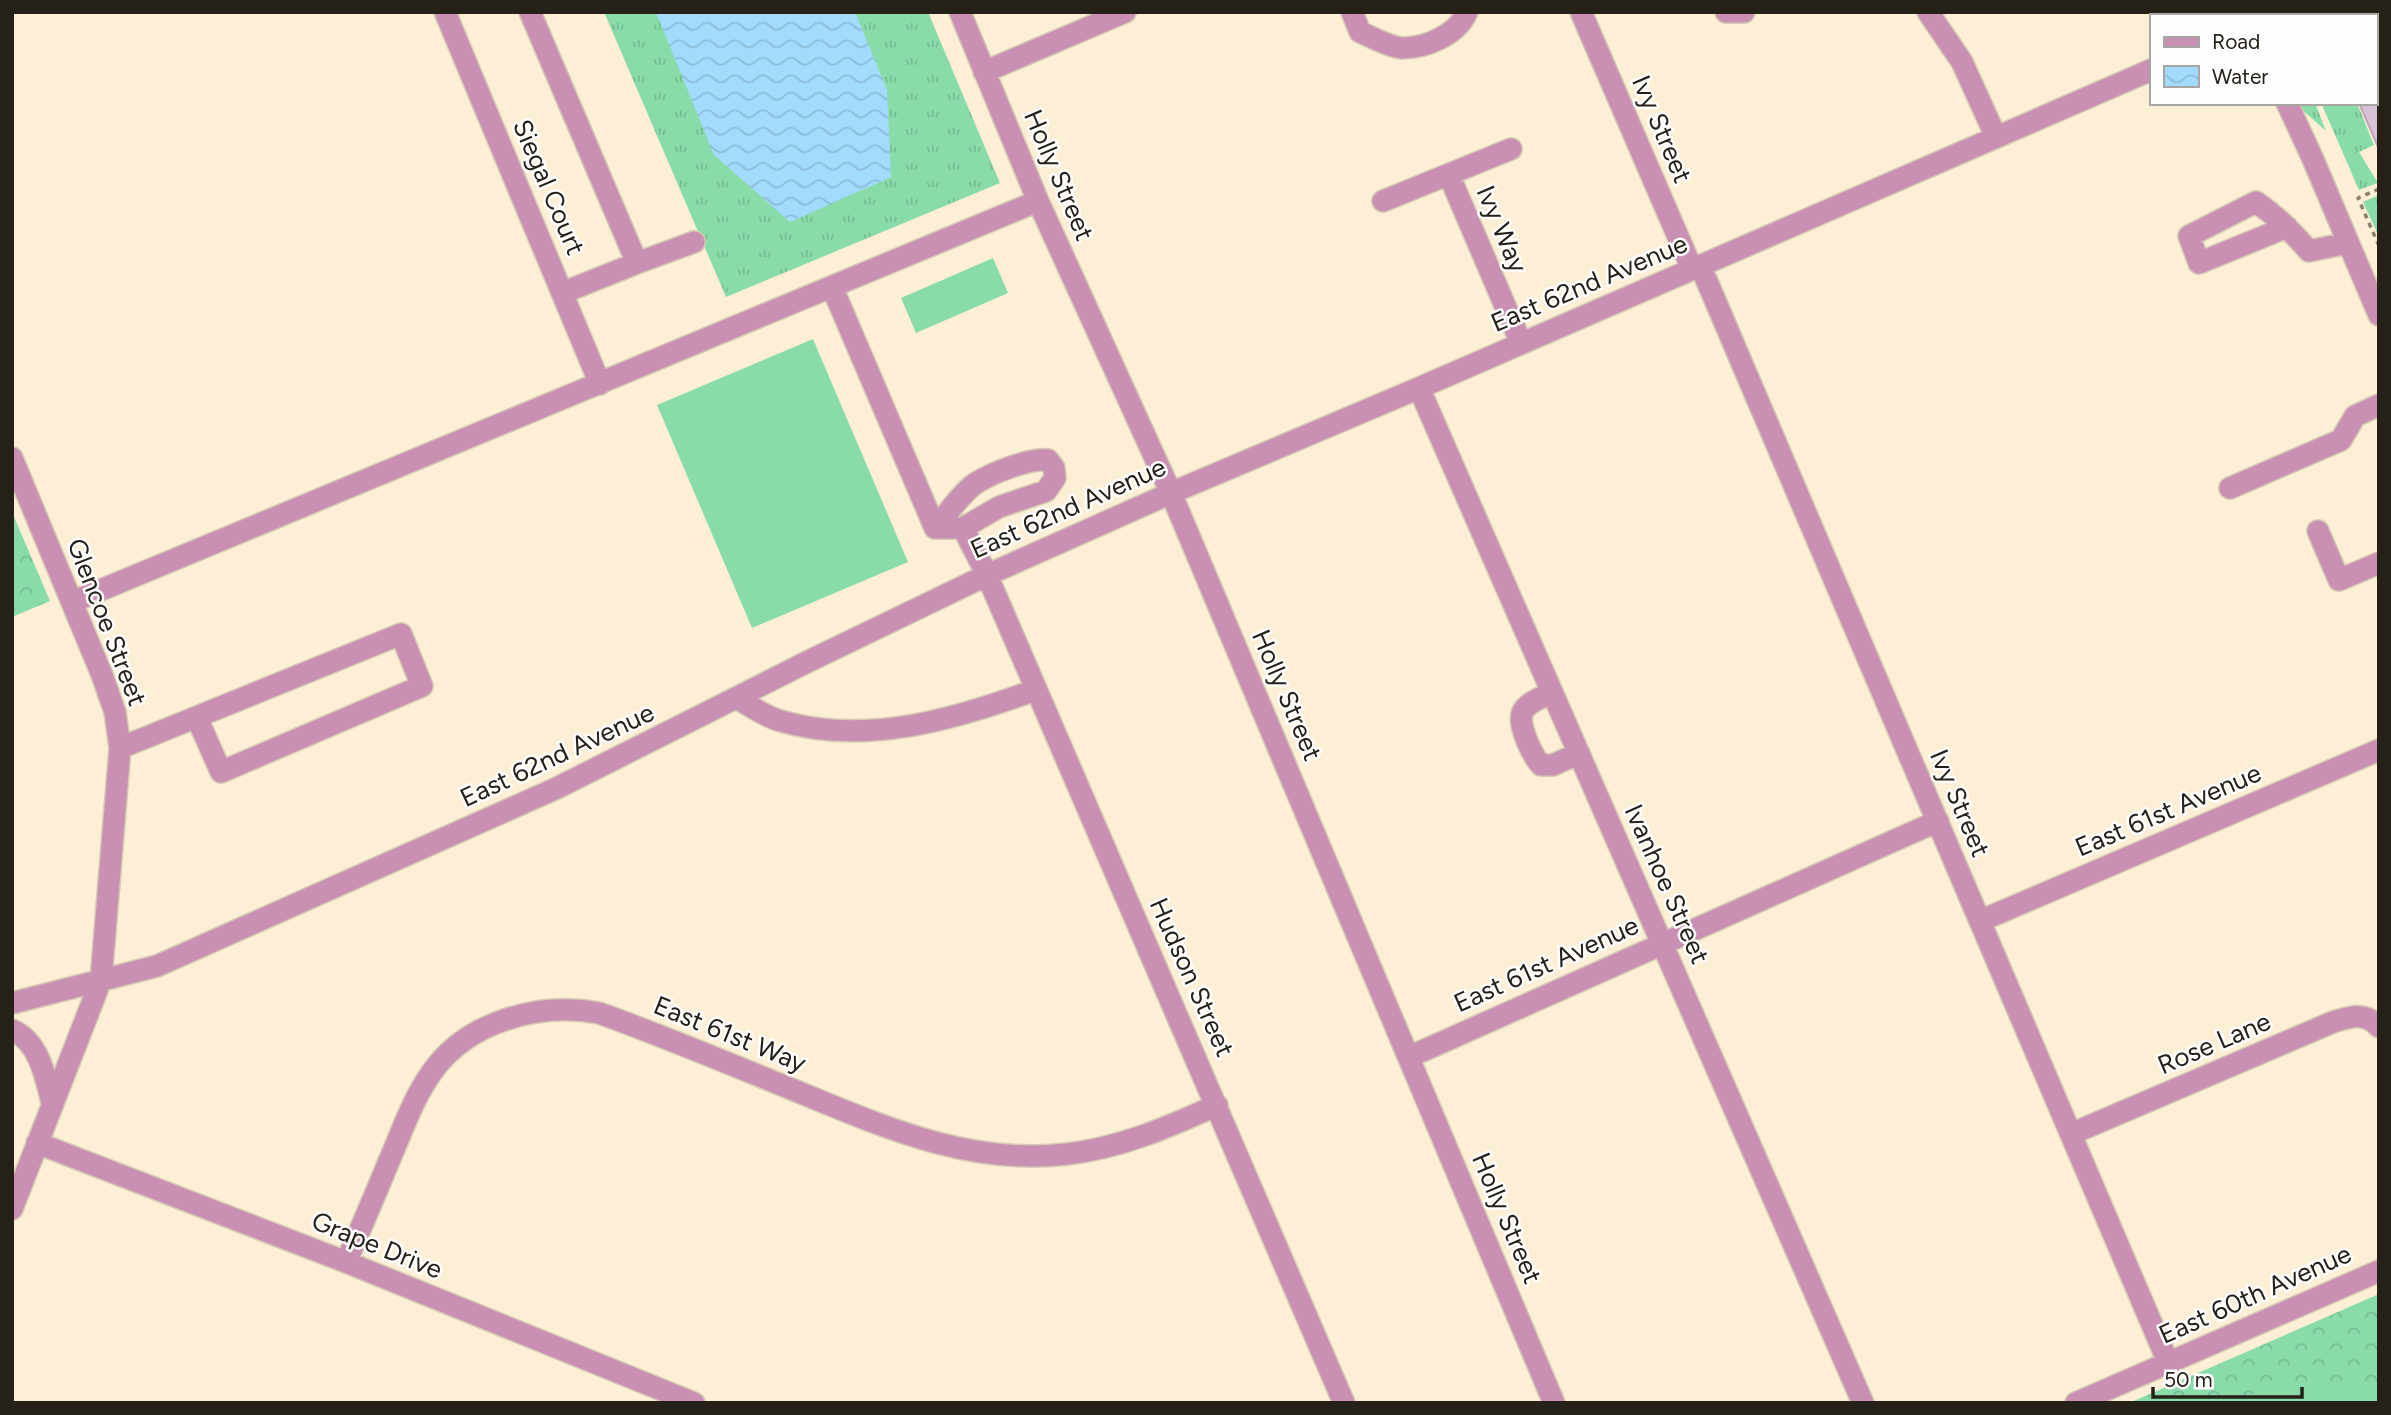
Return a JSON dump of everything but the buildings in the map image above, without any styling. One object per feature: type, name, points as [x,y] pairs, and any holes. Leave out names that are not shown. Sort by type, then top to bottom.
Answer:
[{"type":"street","name":"Siegal Court","points":[[446,12],[600,384]]},
{"type":"street","points":[[530,12],[637,263]]},
{"type":"street","name":"Holly Street","points":[[960,12],[1038,201],[1171,493],[1554,1403]]},
{"type":"street","points":[[984,72],[1125,12]]},
{"type":"street","points":[[1352,12],[1360,32],[1399,48],[1424,45],[1451,33],[1462,24],[1467,12]]},
{"type":"street","name":"Ivy Street","points":[[1581,12],[1696,267],[1938,821],[2168,1362]]},
{"type":"street","points":[[1726,12],[1744,12]]},
{"type":"street","points":[[1928,12],[1962,62],[1996,137]]},
{"type":"street","name":"East 62nd Avenue","points":[[12,1003],[157,966],[557,788],[986,575],[2150,70]]},
{"type":"street","points":[[2288,105],[2379,315]]},
{"type":"street","points":[[1382,201],[1511,149]]},
{"type":"street","name":"Ivy Way","points":[[1449,175],[1521,342]]},
{"type":"street","points":[[72,602],[1038,201]]},
{"type":"street","points":[[2287,227],[2309,251],[2348,243]]},
{"type":"street","points":[[562,293],[694,242]]},
{"type":"street","points":[[832,287],[935,528]]},
{"type":"street","name":"Ivanhoe Street","points":[[1419,388],[1863,1403]]},
{"type":"street","points":[[2230,488],[2341,440],[2355,416],[2379,405]]},
{"type":"street","name":"Glencoe Street","points":[[12,458],[115,712],[120,748],[101,980],[12,1209]]},
{"type":"street","points":[[1039,459],[1048,460],[1054,468],[1055,478],[1046,491],[999,507],[962,528],[935,528],[974,484],[1039,459]]},
{"type":"street","name":"Hudson Street","points":[[962,528],[986,575],[1345,1403]]},
{"type":"street","points":[[2318,531],[2339,580],[2379,563]]},
{"type":"street","points":[[120,748],[401,634],[422,686],[220,772],[197,718]]},
{"type":"street","points":[[738,699],[780,721],[817,729],[842,730],[895,728],[929,723],[990,707],[1035,690]]},
{"type":"street","points":[[1552,692],[1526,705],[1521,714],[1520,724],[1535,759],[1541,765],[1553,765],[1579,752]]},
{"type":"street","name":"East 61st Avenue","points":[[1980,921],[2379,750]]},
{"type":"street","name":"East 61st Avenue","points":[[1409,1057],[1938,821]]},
{"type":"street","name":"East 61st Way","points":[[346,1262],[414,1101],[432,1071],[458,1044],[469,1037],[501,1021],[531,1012],[569,1009],[599,1013],[892,1130],[947,1147],[992,1155],[1044,1156],[1110,1147],[1172,1125],[1217,1105]]},
{"type":"street","name":"Rose Lane","points":[[2071,1134],[2333,1022],[2354,1016],[2367,1017],[2379,1027]]},
{"type":"street","points":[[12,1030],[30,1043],[52,1103]]},
{"type":"street","name":"Grape Drive","points":[[37,1143],[346,1262],[694,1403]]},
{"type":"street","name":"East 60th Avenue","points":[[2076,1403],[2379,1270]]},
{"type":"path","points":[[2379,189],[2358,198],[2379,246]]},
{"type":"green space","points":[[604,12],[928,12],[1000,183],[726,297]]},
{"type":"green space","points":[[2379,12],[2379,38],[2377,39],[2377,14],[2332,14]]},
{"type":"green space","points":[[2297,105],[2316,105],[2326,131]]},
{"type":"green space","points":[[2322,105],[2358,105],[2374,145],[2359,152],[2378,183],[2359,190]]},
{"type":"green space","points":[[2379,195],[2379,237],[2363,202]]},
{"type":"green space","points":[[993,258],[1008,293],[916,333],[901,298]]},
{"type":"green space","points":[[813,339],[908,562],[752,628],[657,405]]},
{"type":"green space","points":[[12,512],[50,601],[12,617]]},
{"type":"green space","points":[[2379,1294],[2379,1403],[2129,1403]]},
{"type":"green space","points":[[2356,1384],[2379,1393],[2379,1403],[2233,1403],[2270,1387]]},
{"type":"water","points":[[656,12],[855,12],[887,90],[891,177],[790,222],[714,155]]}]
